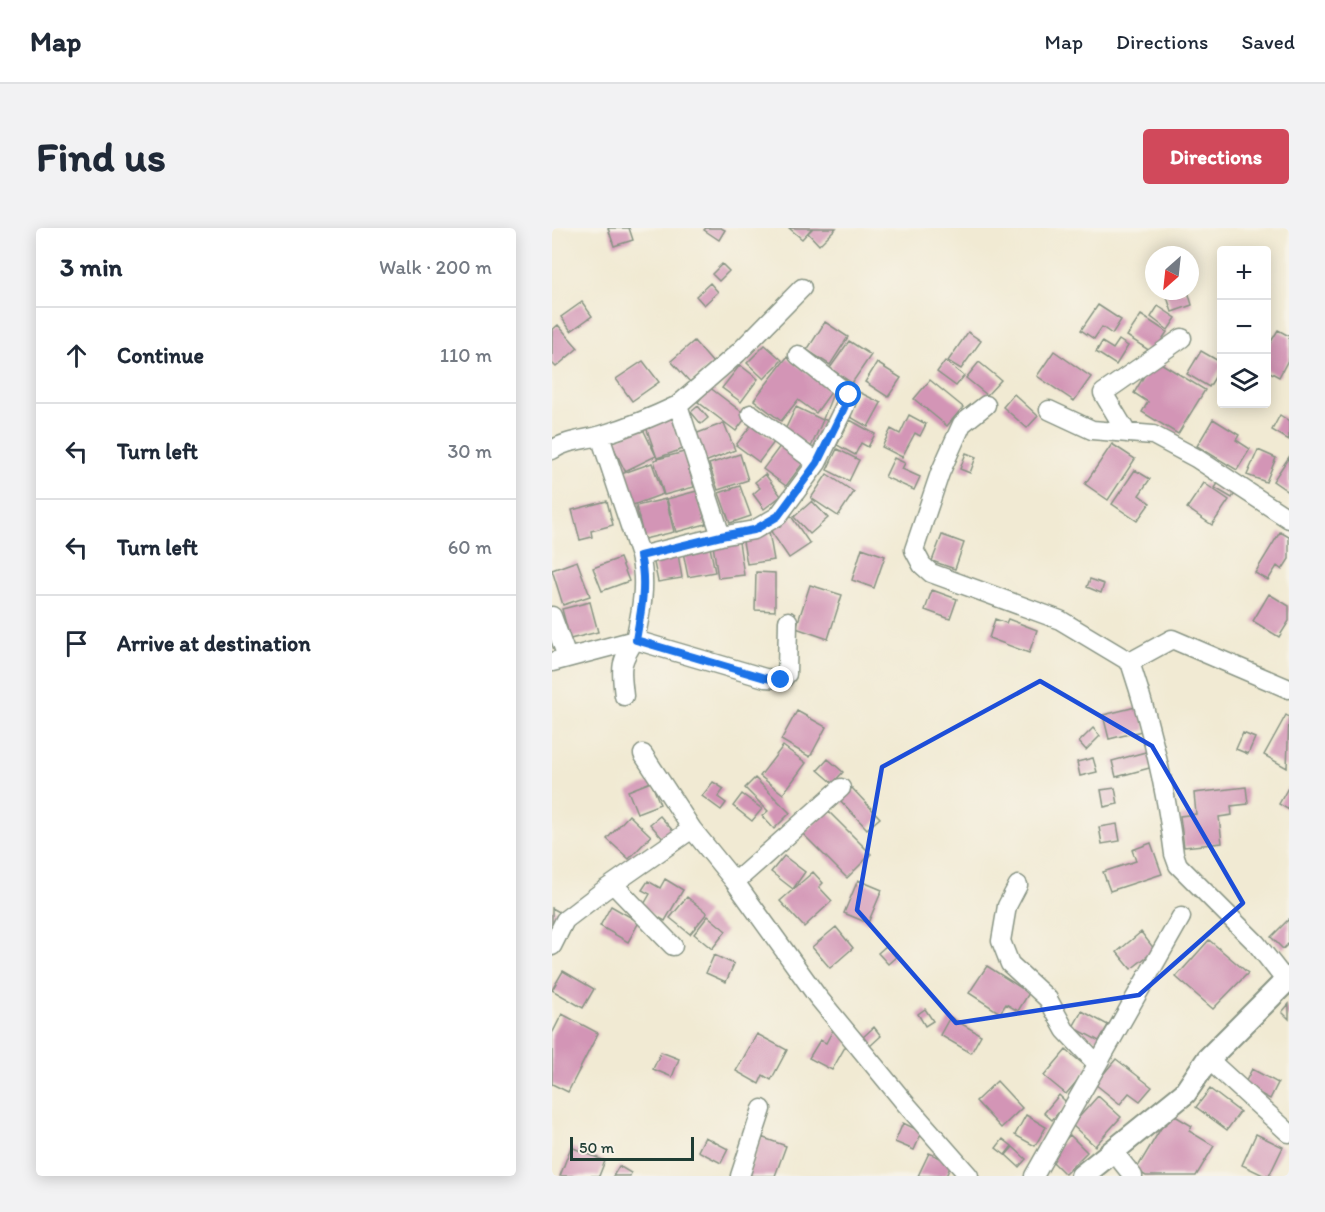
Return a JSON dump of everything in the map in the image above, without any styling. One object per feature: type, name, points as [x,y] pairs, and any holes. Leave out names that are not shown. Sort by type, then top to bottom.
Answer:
[{"type":"street","points":[[552,450],[572,441],[600,436],[634,425],[678,405],[738,353],[802,288]]},
{"type":"street","points":[[1127,433],[1103,393],[1182,338]]},
{"type":"street","points":[[640,556],[754,530],[778,516],[817,463],[849,395],[798,355]]},
{"type":"street","points":[[678,405],[721,536]]},
{"type":"street","points":[[986,405],[962,424],[940,473],[914,550],[922,565],[932,573],[1060,620],[1130,662],[1146,708],[1159,761],[1174,854],[1178,865],[1288,980],[1208,1059],[1185,1094],[1082,1176]]},
{"type":"street","points":[[1049,410],[1092,430],[1153,435],[1196,458],[1289,519]]},
{"type":"street","points":[[752,414],[817,463]]},
{"type":"street","points":[[600,436],[644,572],[642,609],[636,640],[623,658],[621,672],[624,696]]},
{"type":"street","points":[[552,616],[560,659],[636,640],[765,678],[781,680],[787,674],[788,621]]},
{"type":"street","points":[[1130,662],[1172,639],[1289,689]]},
{"type":"street","points":[[643,754],[692,829],[735,882],[817,996],[969,1176]]},
{"type":"street","points":[[735,882],[841,788]]},
{"type":"street","points":[[552,946],[566,920],[692,829]]},
{"type":"street","points":[[613,884],[674,946]]},
{"type":"street","points":[[1018,885],[1007,906],[1001,941],[1010,964],[1048,999],[1065,1030],[1097,1064]]},
{"type":"street","points":[[1034,1176],[1180,917]]},
{"type":"street","points":[[1208,1059],[1289,1133]]},
{"type":"street","points":[[740,1176],[762,1108]]},
{"type":"street","points":[[1113,1151],[1133,1176]]},
{"type":"highlighted area","points":[[1040,681],[1152,746],[1243,903],[1139,995],[956,1023],[857,910],[882,767]]},
{"type":"building","points":[[608,228],[629,228],[633,240],[614,246]]},
{"type":"building","points":[[706,228],[725,230],[719,240],[704,230]]},
{"type":"building","points":[[789,228],[812,228],[802,239]]},
{"type":"building","points":[[813,228],[836,228],[819,245],[808,233]]},
{"type":"building","points":[[722,264],[729,271],[719,281],[712,274]]},
{"type":"building","points":[[710,283],[718,292],[704,305],[696,296]]},
{"type":"building","points":[[1168,300],[1191,300],[1192,305],[1172,312]]},
{"type":"building","points":[[582,302],[592,316],[571,331],[561,317]]},
{"type":"building","points":[[1098,305],[1121,320],[1112,334],[1102,327],[1094,339],[1081,330]]},
{"type":"building","points":[[1158,306],[1176,318],[1168,330],[1151,317]]},
{"type":"building","points":[[1141,315],[1167,332],[1153,353],[1127,336]]},
{"type":"building","points":[[825,322],[848,337],[830,365],[807,350]]},
{"type":"building","points":[[558,325],[578,348],[556,367],[552,363],[552,330]]},
{"type":"building","points":[[1278,330],[1289,336],[1289,358],[1279,377],[1271,373],[1271,342]]},
{"type":"building","points":[[968,332],[981,341],[961,369],[948,361]]},
{"type":"building","points":[[1119,340],[1128,346],[1116,365],[1096,352],[1102,342],[1113,349]]},
{"type":"building","points":[[694,341],[713,363],[690,382],[671,361]]},
{"type":"building","points":[[849,341],[871,355],[852,383],[830,368]]},
{"type":"building","points":[[765,345],[782,360],[764,379],[747,363]]},
{"type":"building","points":[[1054,351],[1091,377],[1074,401],[1037,376]]},
{"type":"building","points":[[1201,351],[1217,360],[1217,374],[1209,387],[1187,374]]},
{"type":"building","points":[[787,357],[832,391],[816,413],[798,400],[781,421],[754,400]]},
{"type":"building","points":[[1154,359],[1205,390],[1178,434],[1142,412],[1148,402],[1134,393]]},
{"type":"building","points":[[643,361],[659,382],[632,401],[616,379]]},
{"type":"building","points":[[945,361],[964,376],[956,386],[937,372]]},
{"type":"building","points":[[979,362],[1001,380],[987,395],[966,378]]},
{"type":"building","points":[[877,363],[901,378],[888,397],[865,382]]},
{"type":"building","points":[[740,365],[758,379],[741,402],[722,388]]},
{"type":"building","points":[[930,380],[963,407],[947,426],[914,399]]},
{"type":"building","points":[[709,387],[747,416],[736,431],[698,402]]},
{"type":"building","points":[[834,391],[843,395],[833,423],[823,419]]},
{"type":"building","points":[[859,392],[881,403],[868,427],[847,415]]},
{"type":"building","points":[[1014,394],[1038,416],[1027,428],[1003,407]]},
{"type":"building","points":[[698,406],[708,418],[701,424],[691,412]]},
{"type":"building","points":[[796,407],[823,420],[811,447],[783,434]]},
{"type":"building","points":[[909,415],[926,424],[920,436],[915,433],[902,457],[882,447],[891,429],[900,434]]},
{"type":"building","points":[[1280,415],[1289,421],[1289,440],[1272,430]]},
{"type":"building","points":[[672,418],[683,449],[657,458],[646,427]]},
{"type":"building","points":[[1213,419],[1239,435],[1236,440],[1250,449],[1237,470],[1197,446]]},
{"type":"building","points":[[850,420],[875,434],[868,447],[861,443],[855,455],[837,445]]},
{"type":"building","points":[[724,423],[735,450],[705,462],[695,434]]},
{"type":"building","points":[[752,424],[775,441],[759,462],[736,445]]},
{"type":"building","points":[[642,427],[656,456],[625,471],[611,442]]},
{"type":"building","points":[[783,442],[806,459],[786,486],[763,469]]},
{"type":"building","points":[[1112,444],[1135,459],[1108,500],[1085,484]]},
{"type":"building","points":[[837,449],[859,460],[849,481],[827,470]]},
{"type":"building","points":[[1258,450],[1276,458],[1266,482],[1247,475]]},
{"type":"building","points":[[684,452],[694,487],[664,495],[654,460]]},
{"type":"building","points":[[966,453],[976,457],[970,473],[960,469]]},
{"type":"building","points":[[740,454],[748,480],[718,490],[709,464]]},
{"type":"building","points":[[1289,457],[1289,492],[1273,481]]},
{"type":"building","points":[[894,458],[905,463],[902,469],[920,477],[914,490],[885,477]]},
{"type":"building","points":[[652,463],[663,494],[633,505],[621,474]]},
{"type":"building","points":[[1135,470],[1150,479],[1139,495],[1150,503],[1137,521],[1112,504]]},
{"type":"building","points":[[765,474],[781,496],[764,509],[753,494],[760,488],[755,482]]},
{"type":"building","points":[[827,474],[854,492],[838,516],[811,498]]},
{"type":"building","points":[[1220,480],[1237,490],[1232,498],[1215,488]]},
{"type":"building","points":[[1204,483],[1229,500],[1212,525],[1187,508]]},
{"type":"building","points":[[740,486],[751,516],[730,523],[719,493]]},
{"type":"building","points":[[697,491],[706,524],[676,532],[667,499]]},
{"type":"building","points":[[666,499],[674,532],[644,539],[636,506]]},
{"type":"building","points":[[607,501],[613,525],[591,531],[592,537],[580,540],[572,510]]},
{"type":"building","points":[[812,501],[828,518],[810,534],[794,517]]},
{"type":"building","points":[[791,516],[810,544],[789,558],[770,530]]},
{"type":"building","points":[[769,532],[774,560],[747,564],[742,536]]},
{"type":"building","points":[[1280,532],[1289,537],[1289,559],[1282,570],[1277,566],[1268,580],[1255,573]]},
{"type":"building","points":[[942,535],[964,543],[955,569],[932,561]]},
{"type":"building","points":[[739,542],[744,575],[718,578],[713,545]]},
{"type":"building","points":[[710,547],[715,572],[688,577],[683,552]]},
{"type":"building","points":[[862,548],[885,556],[874,588],[852,580]]},
{"type":"building","points":[[678,554],[682,578],[658,582],[653,558]]},
{"type":"building","points":[[620,558],[629,581],[602,591],[593,568]]},
{"type":"building","points":[[577,561],[590,596],[563,605],[552,570]]},
{"type":"building","points":[[756,572],[775,573],[775,611],[755,610]]},
{"type":"building","points":[[1090,579],[1104,584],[1101,593],[1087,587]]},
{"type":"building","points":[[810,585],[842,595],[828,639],[796,628]]},
{"type":"building","points":[[932,590],[957,599],[950,619],[925,610]]},
{"type":"building","points":[[1269,594],[1289,606],[1289,621],[1279,637],[1253,621]]},
{"type":"building","points":[[590,602],[598,632],[570,639],[562,609]]},
{"type":"building","points":[[995,619],[1006,623],[1008,619],[1037,630],[1029,653],[989,638]]},
{"type":"building","points":[[1140,706],[1146,730],[1109,739],[1103,715]]},
{"type":"building","points":[[797,711],[826,727],[810,757],[781,740]]},
{"type":"building","points":[[1286,715],[1289,717],[1287,768],[1264,755]]},
{"type":"building","points":[[1093,728],[1100,736],[1086,750],[1079,742]]},
{"type":"building","points":[[1243,733],[1255,738],[1248,754],[1236,749]]},
{"type":"building","points":[[783,746],[806,763],[783,794],[760,776]]},
{"type":"building","points":[[1153,750],[1157,766],[1116,777],[1112,761]]},
{"type":"building","points":[[1093,758],[1097,772],[1080,776],[1077,762]]},
{"type":"building","points":[[828,759],[843,772],[833,783],[818,770]]},
{"type":"building","points":[[755,778],[790,813],[774,829],[762,816],[768,811],[745,788]]},
{"type":"building","points":[[651,782],[660,804],[637,813],[628,791]]},
{"type":"building","points":[[713,782],[724,789],[718,797],[726,803],[721,810],[702,796]]},
{"type":"building","points":[[1289,786],[1289,810],[1279,804]]},
{"type":"building","points":[[1246,787],[1248,804],[1231,806],[1232,815],[1219,817],[1222,843],[1184,847],[1180,816],[1196,814],[1194,793]]},
{"type":"building","points":[[852,788],[880,818],[867,829],[839,799]]},
{"type":"building","points":[[1115,788],[1118,804],[1104,807],[1101,790]]},
{"type":"building","points":[[742,794],[762,809],[752,821],[733,806]]},
{"type":"building","points":[[827,810],[871,854],[847,878],[803,834]]},
{"type":"building","points":[[629,815],[651,836],[629,859],[607,839]]},
{"type":"building","points":[[660,816],[674,832],[664,840],[650,824]]},
{"type":"building","points":[[1117,824],[1120,841],[1102,844],[1099,827]]},
{"type":"building","points":[[1151,843],[1162,874],[1110,891],[1103,872],[1136,861],[1132,850]]},
{"type":"building","points":[[784,856],[805,872],[793,889],[771,872]]},
{"type":"building","points":[[813,872],[823,883],[819,887],[832,901],[804,927],[780,901]]},
{"type":"building","points":[[665,879],[683,890],[665,921],[642,908],[650,894],[642,890],[648,881],[660,888]]},
{"type":"building","points":[[858,880],[882,890],[868,923],[844,913]]},
{"type":"building","points":[[687,897],[707,913],[690,934],[670,918]]},
{"type":"building","points":[[611,906],[639,922],[628,942],[600,926]]},
{"type":"building","points":[[552,908],[565,915],[552,938]]},
{"type":"building","points":[[708,916],[726,931],[712,949],[694,934]]},
{"type":"building","points":[[1289,919],[1289,943],[1283,949],[1271,937]]},
{"type":"building","points":[[836,927],[853,948],[830,968],[812,947]]},
{"type":"building","points":[[1141,932],[1155,950],[1131,969],[1117,952]]},
{"type":"building","points":[[1209,940],[1248,973],[1213,1009],[1176,977]]},
{"type":"building","points":[[886,946],[896,957],[888,964],[878,953]]},
{"type":"building","points":[[714,955],[734,964],[726,982],[706,973]]},
{"type":"building","points":[[987,966],[1029,993],[1018,1011],[1006,1004],[1000,1013],[969,993]]},
{"type":"building","points":[[563,971],[594,989],[583,1008],[552,990]]},
{"type":"building","points":[[1289,1004],[1289,1019],[1282,1012]]},
{"type":"building","points":[[925,1009],[933,1021],[925,1026],[918,1014]]},
{"type":"building","points":[[1082,1011],[1108,1025],[1099,1041],[1073,1027]]},
{"type":"building","points":[[562,1014],[598,1033],[568,1092],[552,1084],[552,1034]]},
{"type":"building","points":[[950,1017],[981,1035],[971,1053],[940,1035]]},
{"type":"building","points":[[874,1027],[881,1036],[869,1047],[862,1038]]},
{"type":"building","points":[[833,1030],[849,1040],[832,1070],[809,1058],[820,1040],[826,1043]]},
{"type":"building","points":[[757,1034],[787,1050],[771,1080],[763,1075],[759,1084],[736,1071]]},
{"type":"building","points":[[1066,1050],[1088,1068],[1066,1094],[1044,1076]]},
{"type":"building","points":[[661,1052],[679,1059],[672,1077],[653,1069]]},
{"type":"building","points":[[1116,1059],[1152,1087],[1140,1101],[1129,1093],[1120,1104],[1095,1084]]},
{"type":"building","points":[[1252,1069],[1278,1083],[1270,1099],[1244,1085]]},
{"type":"building","points":[[997,1081],[1022,1108],[1001,1128],[976,1101]]},
{"type":"building","points":[[1210,1089],[1240,1112],[1227,1130],[1196,1107]]},
{"type":"building","points":[[1059,1095],[1067,1103],[1052,1120],[1044,1113]]},
{"type":"building","points":[[1098,1096],[1121,1117],[1095,1146],[1072,1125]]},
{"type":"building","points":[[1170,1113],[1192,1126],[1189,1131],[1214,1146],[1196,1176],[1146,1176],[1136,1170]]},
{"type":"building","points":[[1026,1115],[1046,1127],[1035,1146],[1015,1135]]},
{"type":"building","points":[[903,1123],[922,1132],[914,1150],[895,1142]]},
{"type":"building","points":[[1256,1134],[1283,1147],[1269,1176],[1242,1165]]},
{"type":"building","points":[[1070,1135],[1087,1152],[1065,1174],[1048,1157]]},
{"type":"building","points":[[705,1137],[728,1149],[721,1163],[698,1151]]},
{"type":"building","points":[[761,1137],[786,1146],[775,1176],[747,1176]]},
{"type":"building","points":[[1003,1139],[1012,1146],[1005,1155],[996,1148]]},
{"type":"building","points":[[571,1147],[605,1161],[599,1176],[560,1176]]},
{"type":"building","points":[[1013,1147],[1026,1159],[1019,1167],[1006,1155]]},
{"type":"building","points":[[929,1153],[952,1163],[946,1176],[918,1176]]},
{"type":"building","points":[[619,1166],[631,1173],[630,1176],[613,1176]]},
{"type":"route","points":[[781,680],[765,678],[636,640],[642,609],[644,572],[640,556],[754,530],[778,516],[817,463],[849,395]]}]
